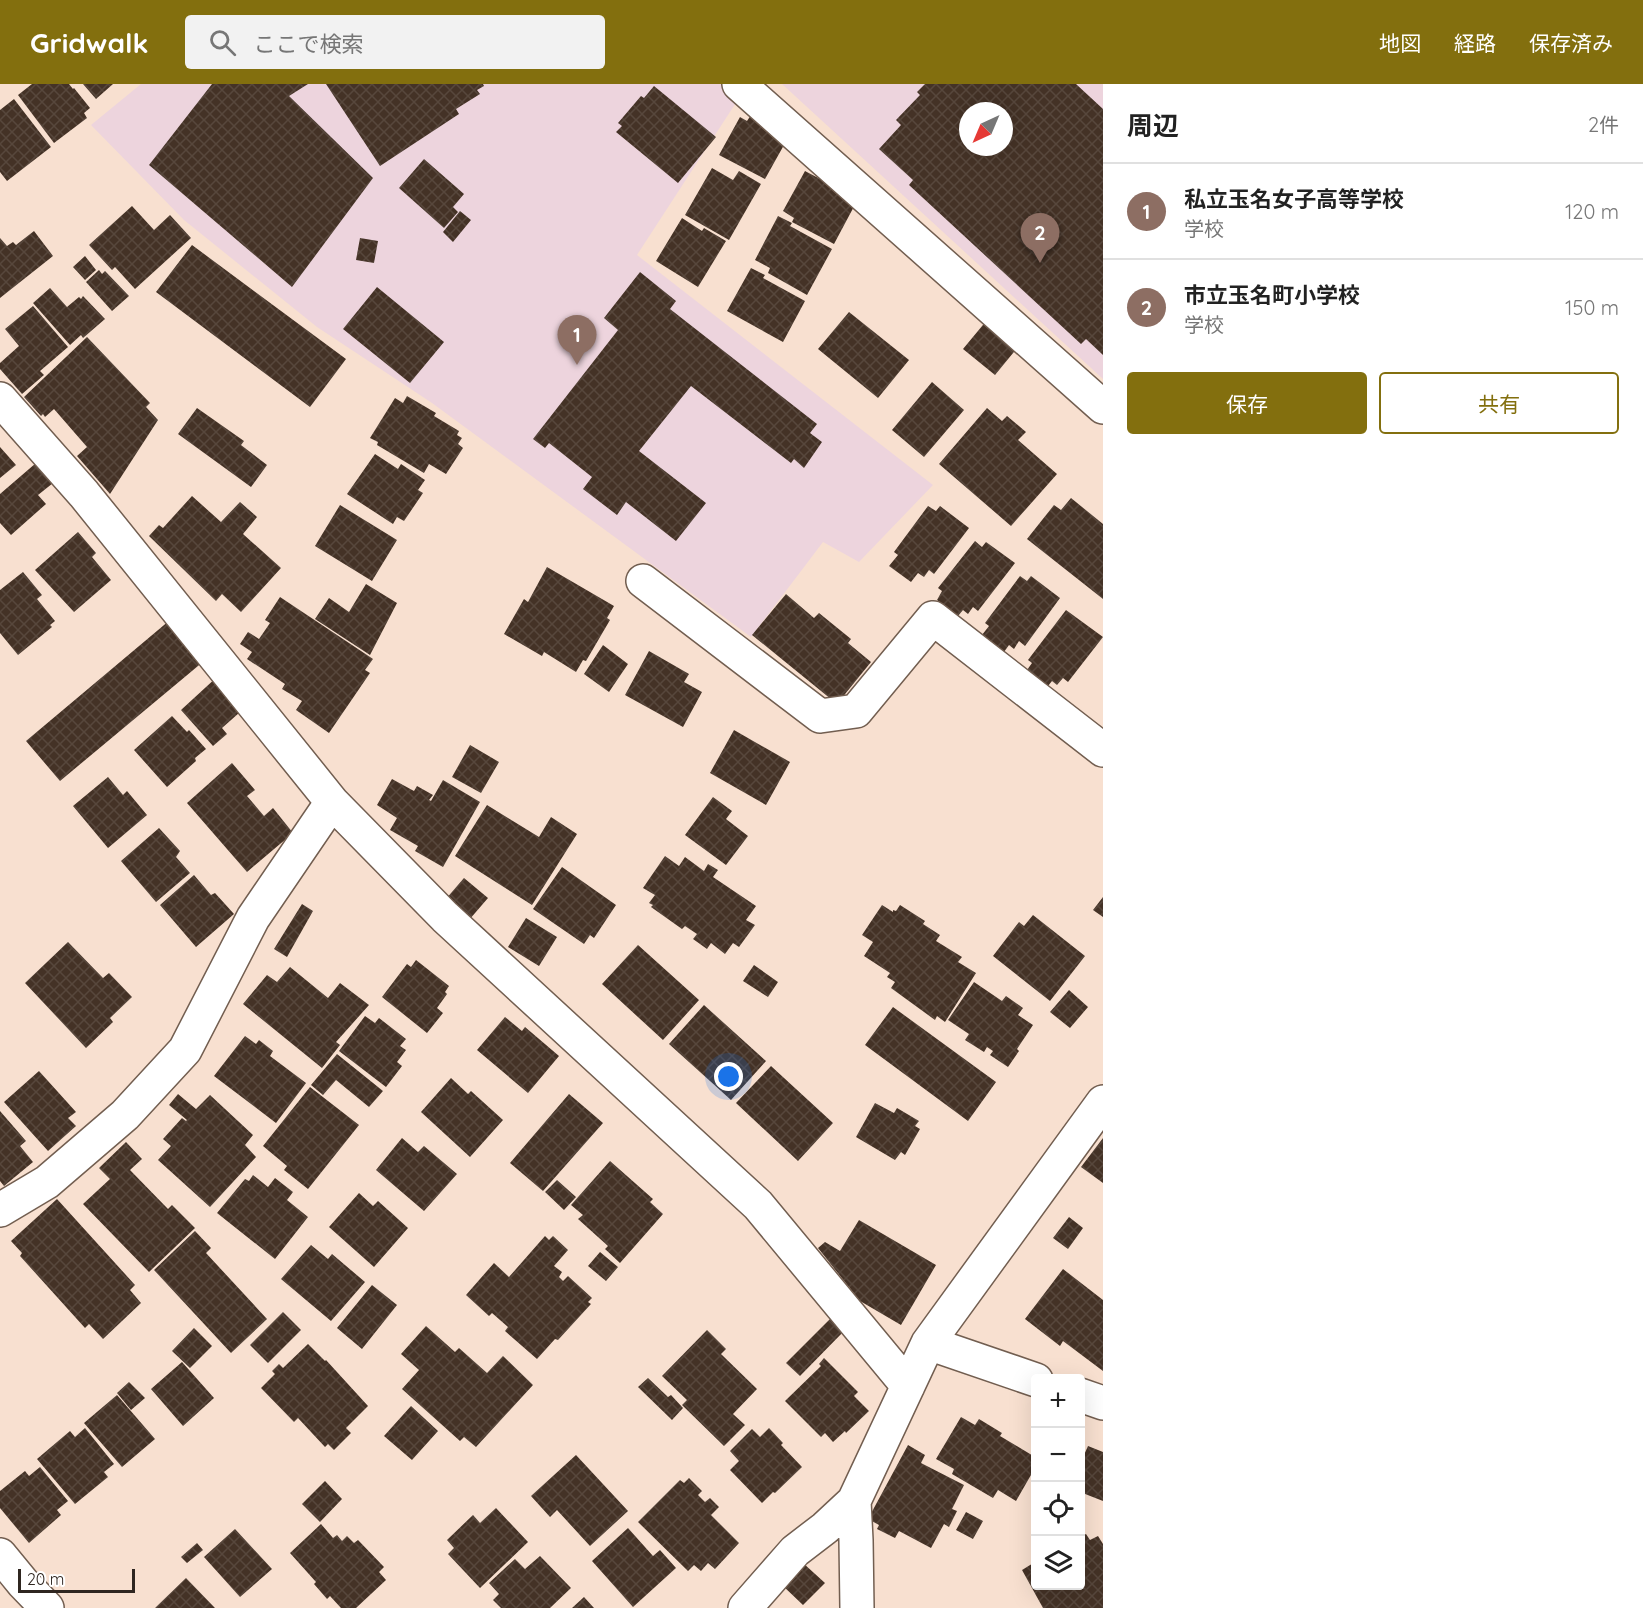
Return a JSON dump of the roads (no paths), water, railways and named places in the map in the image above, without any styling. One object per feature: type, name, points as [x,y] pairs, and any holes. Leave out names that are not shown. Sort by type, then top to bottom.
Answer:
[{"type":"street","points":[[739,84],[1103,407]]},
{"type":"street","points":[[0,399],[84,494],[332,802],[445,917],[758,1205],[908,1386]]},
{"type":"street","points":[[643,581],[820,716],[856,711],[933,618],[1103,750]]},
{"type":"street","points":[[0,1210],[47,1182],[125,1115],[185,1050],[253,918],[332,802]]},
{"type":"street","points":[[745,1608],[795,1551],[825,1528],[854,1501],[928,1343],[1103,1102]]},
{"type":"street","points":[[928,1343],[1031,1379]]},
{"type":"street","points":[[1085,1397],[1103,1403]]},
{"type":"street","points":[[854,1501],[857,1608]]},
{"type":"street","points":[[0,1555],[47,1608]]},
{"type":"place","name":"市立玉名町小学校","points":[[1040,263]]},
{"type":"place","name":"私立玉名女子高等学校","points":[[577,365]]}]
